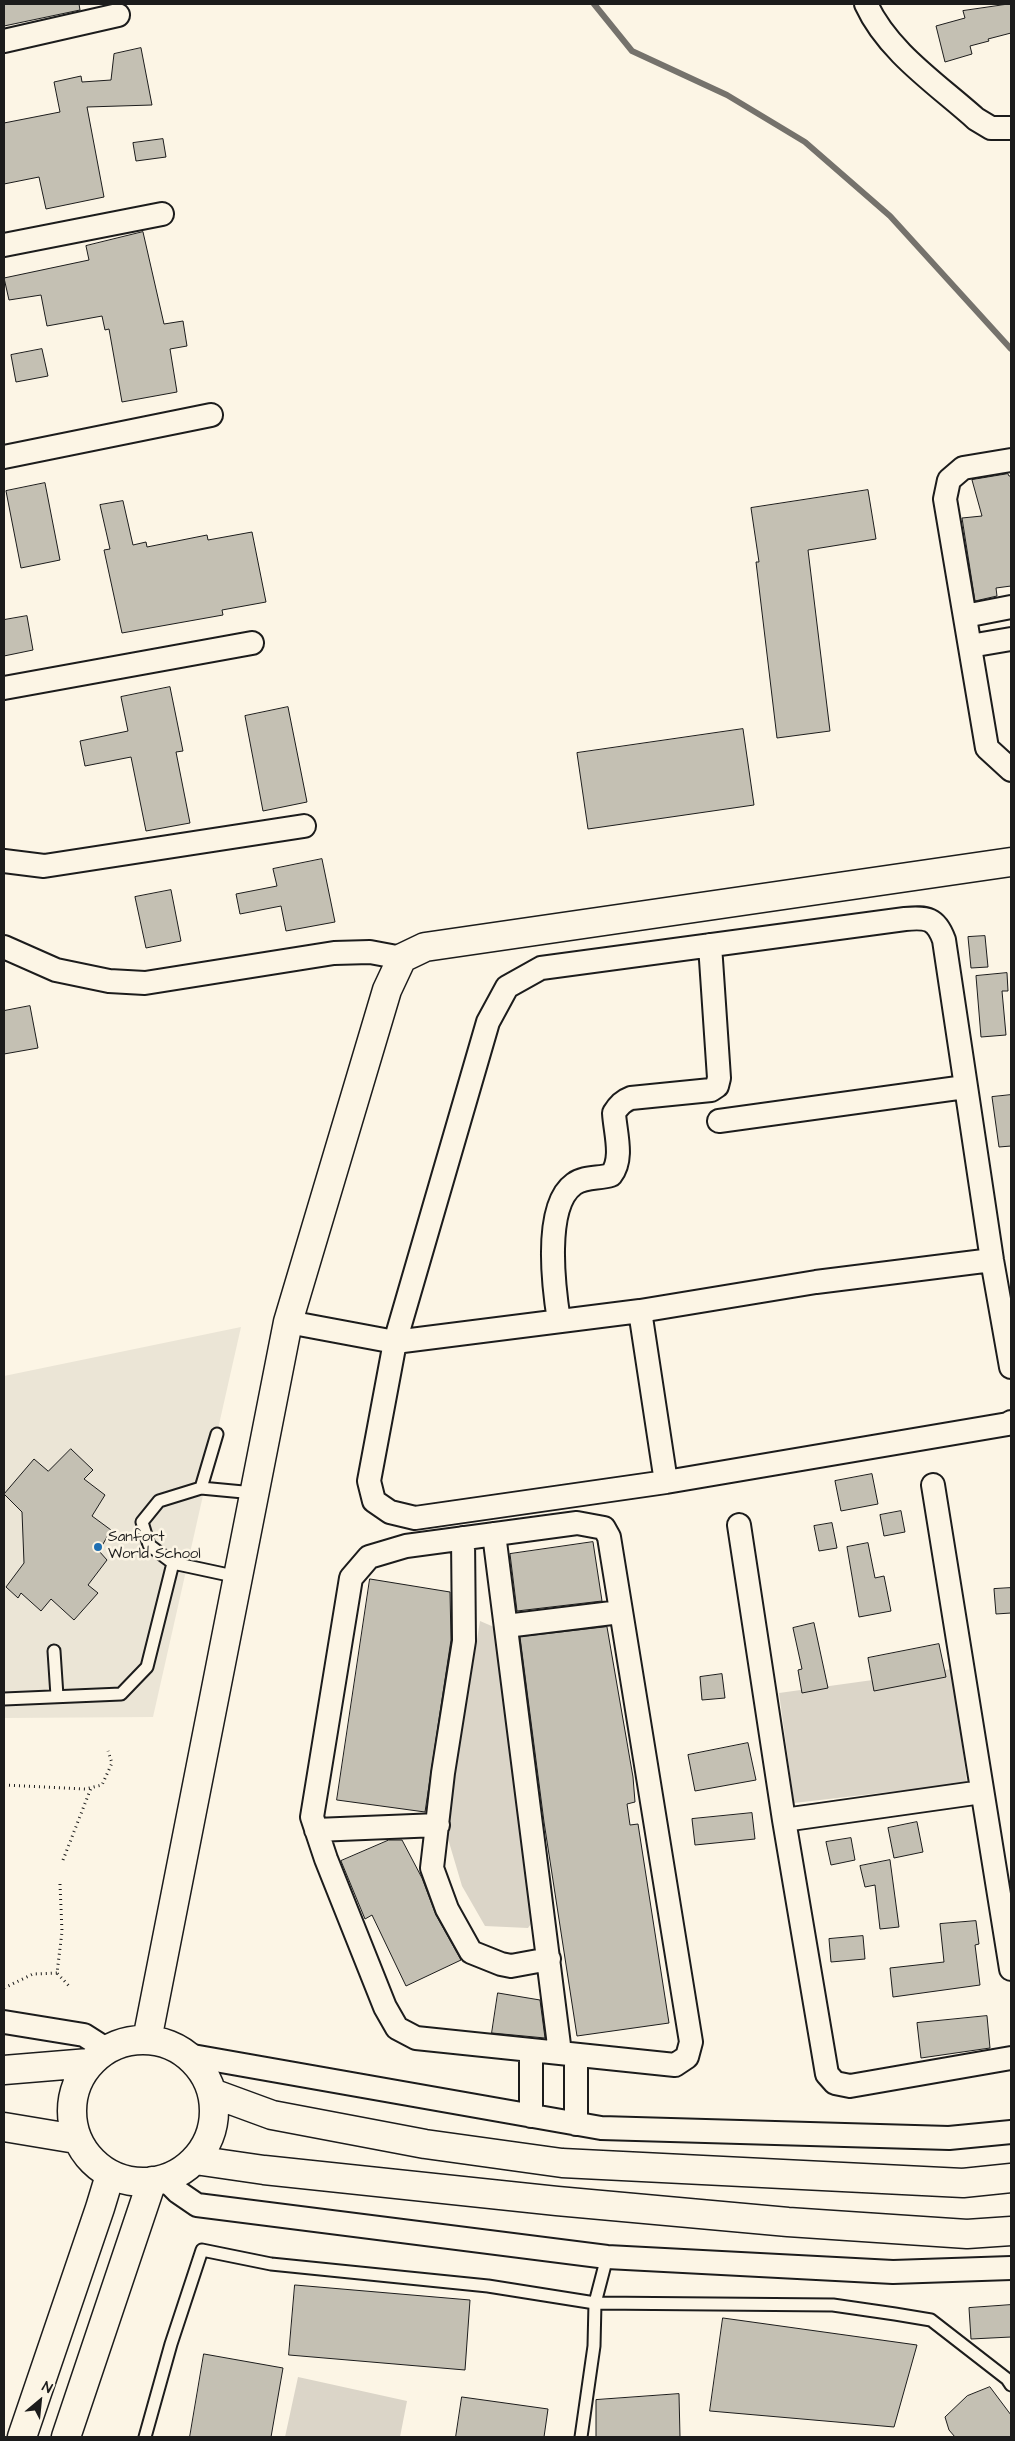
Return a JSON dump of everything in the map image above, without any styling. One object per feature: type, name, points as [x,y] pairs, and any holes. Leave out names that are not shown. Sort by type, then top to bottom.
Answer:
[{"type":"street","points":[[866,4],[874,21],[890,43],[976,119],[991,128],[1011,128]]},
{"type":"street","points":[[4,41],[118,15]]},
{"type":"street","points":[[4,245],[162,214]]},
{"type":"street","points":[[4,457],[211,414]]},
{"type":"street","points":[[1011,460],[963,468],[950,480],[945,499],[987,748],[1011,770]]},
{"type":"street","points":[[965,616],[1011,607]]},
{"type":"street","points":[[970,646],[1011,639]]},
{"type":"street","points":[[4,688],[252,643]]},
{"type":"street","points":[[4,861],[44,866],[304,826]]},
{"type":"street","points":[[4,947],[56,970],[109,981],[145,983],[334,953],[370,952],[402,958],[425,947],[1011,862]]},
{"type":"street","points":[[1011,1367],[992,1260],[944,940],[940,928],[933,922],[923,917],[905,919],[541,968],[507,987],[488,1022],[395,1342],[369,1481],[374,1501],[390,1512],[415,1518],[666,1482],[998,1426],[1011,1422]]},
{"type":"street","points":[[559,1322],[553,1258],[559,1205],[574,1184],[586,1178],[611,1175],[616,1170],[618,1160],[614,1113],[617,1107],[623,1101],[631,1098],[711,1090],[717,1086],[719,1078],[710,945]]},
{"type":"street","points":[[148,2040],[288,1322],[387,990],[402,958]]},
{"type":"street","points":[[719,1121],[965,1087]]},
{"type":"street","points":[[288,1322],[395,1342],[640,1311],[816,1282],[992,1260]]},
{"type":"street","points":[[640,1311],[666,1482]]},
{"type":"street","points":[[933,1485],[1011,1970]]},
{"type":"street","points":[[577,1523],[604,1528],[609,1538],[691,2042],[688,2057],[675,2064],[416,2038],[397,2028],[385,2007],[312,1817],[351,1578],[369,1557],[406,1546],[463,1538],[577,1523]]},
{"type":"street","points":[[739,1525],[784,1820],[827,2074],[834,2083],[850,2086],[1011,2058]]},
{"type":"street","points":[[494,1534],[548,1959],[568,2054],[576,2124]]},
{"type":"street","points":[[463,1538],[464,1642],[432,1868],[447,1909],[471,1952],[500,1964],[512,1966],[548,1959]]},
{"type":"street","points":[[506,1626],[620,1612]]},
{"type":"street","points":[[784,1820],[982,1792]]},
{"type":"street","points":[[316,1830],[438,1825]]},
{"type":"street","points":[[4,2022],[84,2035],[98,2056]]},
{"type":"street","points":[[4,2070],[98,2056],[126,2042],[148,2040],[187,2055],[601,2128],[949,2138],[1011,2132]]},
{"type":"street","points":[[531,2050],[531,2116]]},
{"type":"street","points":[[98,2056],[75,2086],[71,2113],[76,2139],[110,2175],[136,2182],[158,2180],[195,2160],[208,2140],[214,2117],[212,2093],[202,2072],[187,2055]]},
{"type":"street","points":[[212,2093],[272,2115],[425,2144],[562,2163],[963,2184],[1011,2178]]},
{"type":"street","points":[[4,2127],[76,2139]]},
{"type":"street","points":[[195,2160],[274,2171],[548,2200],[788,2222],[967,2234],[1011,2231]]},
{"type":"street","points":[[22,2437],[110,2175]]},
{"type":"street","points":[[158,2180],[197,2204],[607,2256],[893,2272],[1011,2268]]},
{"type":"street","points":[[66,2437],[158,2180]]},
{"type":"lane","points":[[202,1488],[217,1434]]},
{"type":"lane","points":[[238,1577],[173,1563],[149,1545],[142,1522],[159,1501],[202,1488],[254,1493]]},
{"type":"lane","points":[[4,1699],[121,1694],[147,1667],[173,1563]]},
{"type":"lane","points":[[54,1651],[57,1696]]},
{"type":"lane","points":[[145,2437],[202,2250],[272,2264],[488,2286],[596,2303],[833,2305],[931,2320],[1007,2379],[1011,2385]]},
{"type":"lane","points":[[581,2437],[594,2346],[596,2303],[607,2256]]},
{"type":"path","points":[[4,1784],[85,1789],[102,1785],[112,1763],[108,1751]]},
{"type":"path","points":[[63,1860],[92,1788]]},
{"type":"path","points":[[60,1884],[62,1932],[57,1973],[69,1986]]},
{"type":"path","points":[[4,1988],[33,1974],[57,1973]]},
{"type":"shaded area","name":"Sanfort World School","points":[[241,1327],[153,1717],[4,1718],[4,1376]]},
{"type":"shaded area","points":[[480,1621],[501,1630],[538,1914],[528,1928],[485,1926],[462,1886],[446,1832]]},
{"type":"shaded area","points":[[952,1669],[967,1783],[794,1803],[779,1693]]},
{"type":"shaded area","points":[[298,2377],[407,2401],[400,2437],[285,2437]]},
{"type":"building","points":[[4,4],[79,4],[80,10],[4,26]]},
{"type":"building","points":[[1011,4],[1011,33],[970,46],[972,54],[945,62],[936,26],[965,18],[963,11]]},
{"type":"building","points":[[141,48],[152,105],[87,107],[104,197],[46,209],[39,177],[4,184],[4,123],[60,112],[54,82],[81,76],[82,82],[111,80],[114,54]]},
{"type":"building","points":[[163,139],[166,157],[136,161],[133,143]]},
{"type":"building","points":[[143,232],[164,324],[183,321],[187,346],[170,349],[177,392],[122,402],[109,329],[105,330],[102,316],[47,326],[41,295],[9,300],[4,278],[89,260],[86,246]]},
{"type":"building","points":[[42,349],[48,376],[16,382],[11,355]]},
{"type":"building","points":[[1008,474],[1011,476],[1011,586],[996,588],[997,596],[975,601],[962,518],[982,516],[972,480]]},
{"type":"building","points":[[45,483],[60,560],[21,568],[6,491]]},
{"type":"building","points":[[868,490],[876,539],[808,550],[830,731],[777,738],[756,562],[759,562],[751,508]]},
{"type":"building","points":[[123,501],[133,545],[146,542],[147,547],[207,535],[208,540],[252,532],[266,602],[222,610],[223,615],[122,633],[104,550],[110,549],[100,505]]},
{"type":"building","points":[[27,616],[33,650],[4,656],[4,620]]},
{"type":"building","points":[[170,687],[183,751],[176,752],[190,823],[146,831],[131,757],[85,766],[80,741],[128,731],[121,697]]},
{"type":"building","points":[[288,707],[307,802],[263,811],[245,716]]},
{"type":"building","points":[[743,729],[754,805],[588,829],[577,753]]},
{"type":"building","points":[[322,859],[335,922],[286,931],[281,906],[240,914],[236,894],[277,886],[273,869]]},
{"type":"building","points":[[171,890],[181,941],[146,948],[135,897]]},
{"type":"building","points":[[985,936],[988,967],[971,968],[968,937]]},
{"type":"building","points":[[1007,973],[1008,991],[1002,991],[1006,1035],[981,1037],[976,976]]},
{"type":"building","points":[[30,1006],[38,1048],[4,1054],[4,1011]]},
{"type":"building","points":[[1011,1095],[1011,1146],[999,1147],[992,1097]]},
{"type":"building","points":[[71,1449],[93,1470],[84,1479],[105,1495],[92,1516],[111,1530],[99,1551],[107,1560],[88,1585],[98,1593],[74,1620],[51,1599],[41,1611],[21,1593],[18,1598],[6,1587],[24,1563],[22,1512],[4,1494],[34,1459],[48,1471]]},
{"type":"building","points":[[872,1474],[878,1504],[841,1511],[835,1481]]},
{"type":"building","points":[[901,1511],[905,1532],[884,1536],[880,1515]]},
{"type":"building","points":[[832,1523],[837,1548],[819,1551],[814,1526]]},
{"type":"building","points":[[593,1542],[602,1601],[517,1611],[510,1554]]},
{"type":"building","points":[[868,1543],[875,1578],[884,1576],[891,1611],[859,1617],[847,1547]]},
{"type":"building","points":[[370,1579],[450,1592],[451,1640],[425,1812],[337,1800]]},
{"type":"building","points":[[1011,1588],[1011,1613],[996,1614],[994,1589]]},
{"type":"building","points":[[814,1623],[828,1688],[802,1693],[798,1670],[802,1669],[793,1628]]},
{"type":"building","points":[[607,1627],[633,1777],[635,1802],[627,1804],[630,1825],[638,1824],[669,2023],[577,2036],[544,1822],[520,1637]]},
{"type":"building","points":[[939,1644],[946,1677],[874,1691],[868,1658]]},
{"type":"building","points":[[722,1674],[725,1698],[702,1700],[700,1677]]},
{"type":"building","points":[[748,1743],[756,1780],[695,1791],[688,1755]]},
{"type":"building","points":[[752,1813],[755,1839],[695,1845],[692,1819]]},
{"type":"building","points":[[917,1822],[923,1852],[894,1858],[888,1828]]},
{"type":"building","points":[[851,1838],[855,1860],[831,1865],[826,1842]]},
{"type":"building","points":[[389,1840],[402,1840],[422,1878],[436,1915],[461,1960],[406,1986],[372,1915],[365,1919],[341,1861]]},
{"type":"building","points":[[890,1860],[899,1927],[880,1929],[875,1885],[865,1887],[860,1866]]},
{"type":"building","points":[[976,1921],[979,1944],[975,1945],[980,1985],[893,1997],[890,1968],[944,1962],[940,1924]]},
{"type":"building","points":[[863,1936],[865,1959],[831,1962],[829,1939]]},
{"type":"building","points":[[498,1993],[540,2000],[545,2038],[492,2033]]},
{"type":"building","points":[[987,2016],[990,2048],[921,2058],[917,2023]]},
{"type":"building","points":[[295,2285],[470,2300],[465,2370],[289,2355]]},
{"type":"building","points":[[1011,2305],[1011,2337],[971,2339],[969,2308]]},
{"type":"building","points":[[723,2318],[917,2345],[894,2427],[710,2411]]},
{"type":"building","points":[[204,2354],[283,2368],[271,2437],[190,2437]]},
{"type":"building","points":[[990,2387],[1011,2415],[1011,2437],[955,2437],[949,2430],[945,2417],[967,2396]]},
{"type":"building","points":[[679,2394],[680,2437],[596,2437],[596,2400]]},
{"type":"building","points":[[462,2397],[548,2409],[544,2437],[456,2437]]},
{"type":"waterway","points":[[594,4],[632,51],[727,95],[805,142],[890,216],[1011,349]]},
{"type":"place","name":"Sanfort World School","points":[[98,1547]]}]
